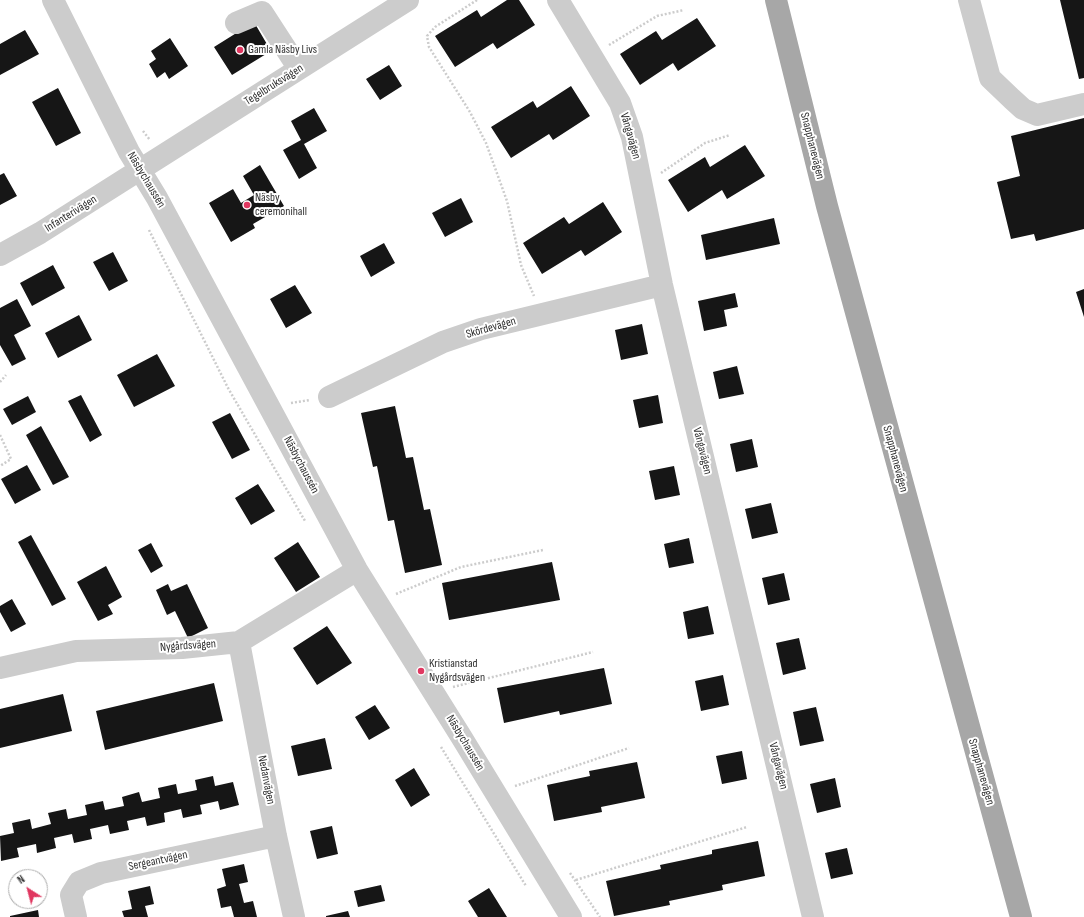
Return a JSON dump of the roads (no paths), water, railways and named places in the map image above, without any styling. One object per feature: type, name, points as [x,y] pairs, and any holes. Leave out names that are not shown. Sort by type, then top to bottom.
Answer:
[{"type":"main road","name":"Snapphanevägen","points":[[776,0],[833,229],[1021,917]]},
{"type":"street","name":"Näsbychaussén","points":[[53,0],[129,152],[157,198],[357,570],[434,691],[571,917]]},
{"type":"street","name":"Tegelbruksvägen","points":[[139,169],[408,0]]},
{"type":"street","name":"Vångavägen","points":[[558,0],[620,103],[632,137],[662,285],[813,917]]},
{"type":"street","points":[[969,0],[990,78],[1024,109],[1037,115],[1084,104]]},
{"type":"street","points":[[236,23],[262,12],[299,69]]},
{"type":"street","name":"Infanterivägen","points":[[0,255],[40,234],[139,169]]},
{"type":"street","name":"Skördevägen","points":[[329,397],[443,342],[481,329],[662,285]]},
{"type":"street","name":"Nygårdsvägen","points":[[0,668],[76,651],[182,648],[240,642],[357,570]]},
{"type":"street","name":"Nedanvägen","points":[[240,642],[276,836],[294,917]]},
{"type":"street","name":"Sergeantvägen","points":[[76,917],[71,895],[79,882],[86,879],[101,873],[276,836]]},
{"type":"place","name":"Gamla Näsby Livs","points":[[240,50]]},
{"type":"place","name":"Näsby ceremonihall","points":[[247,205]]},
{"type":"place","name":"Kristianstad Nygårdsvägen","points":[[421,671]]}]
